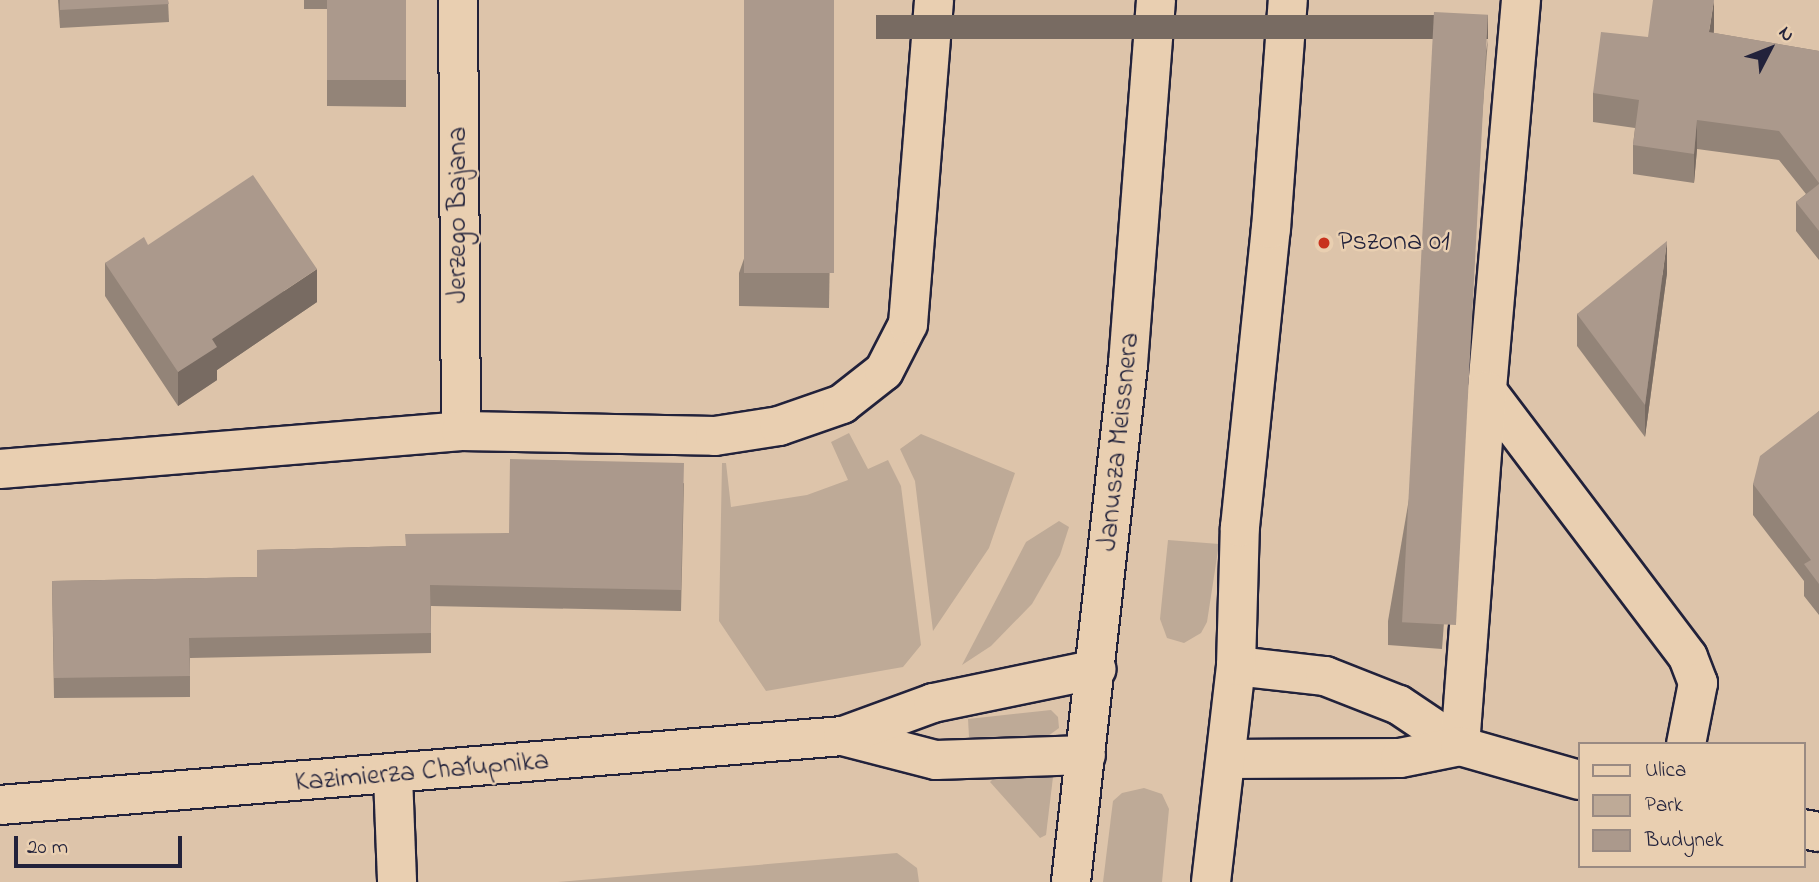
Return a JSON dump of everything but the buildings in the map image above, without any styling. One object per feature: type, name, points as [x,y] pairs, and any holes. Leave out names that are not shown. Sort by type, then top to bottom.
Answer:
[{"type":"street","name":"Jerzego Bajana","points":[[458,0],[461,430]]},
{"type":"street","points":[[0,469],[461,430],[715,436],[800,421],[842,404],[874,383],[901,344],[912,299],[934,0]]},
{"type":"street","name":"Janusza Meissnera","points":[[1071,882],[1097,669],[1143,197],[1156,0]]},
{"type":"street","points":[[1211,882],[1236,666],[1240,527],[1271,229],[1288,0]]},
{"type":"street","points":[[1460,746],[1521,0]]},
{"type":"street","points":[[1487,391],[1688,657],[1698,683],[1686,742]]},
{"type":"street","points":[[1236,666],[1325,676],[1399,705],[1460,746],[1577,779]]},
{"type":"street","name":"Kazimierza Chałupnika","points":[[0,805],[393,776],[843,736],[933,703],[1097,669]]},
{"type":"street","name":"Kazimierza Chałupnika","points":[[843,736],[936,760],[1086,755]]},
{"type":"street","points":[[1226,759],[1400,758],[1460,746]]},
{"type":"street","points":[[393,776],[397,882]]},
{"type":"green space","points":[[849,433],[868,469],[888,460],[901,486],[921,645],[903,667],[766,691],[719,621],[722,463],[726,463],[731,507],[807,495],[848,480],[831,442]]},
{"type":"green space","points":[[921,434],[1015,473],[989,548],[933,631],[915,481],[900,449]]},
{"type":"green space","points":[[1059,521],[1069,527],[1060,555],[1032,604],[991,646],[962,665],[1026,542]]},
{"type":"green space","points":[[1168,540],[1219,544],[1207,622],[1201,633],[1184,643],[1167,638],[1160,619]]},
{"type":"green space","points":[[1051,710],[1058,717],[1059,728],[1048,736],[969,737],[968,719]]},
{"type":"green space","points":[[1049,774],[1053,777],[1046,835],[1040,838],[990,782],[996,776]]},
{"type":"green space","points":[[1144,788],[1162,794],[1169,809],[1162,882],[1103,882],[1113,801],[1122,793]]},
{"type":"green space","points":[[897,853],[917,868],[919,882],[558,882]]},
{"type":"place","name":"Pszona 01","points":[[1324,243]]}]
